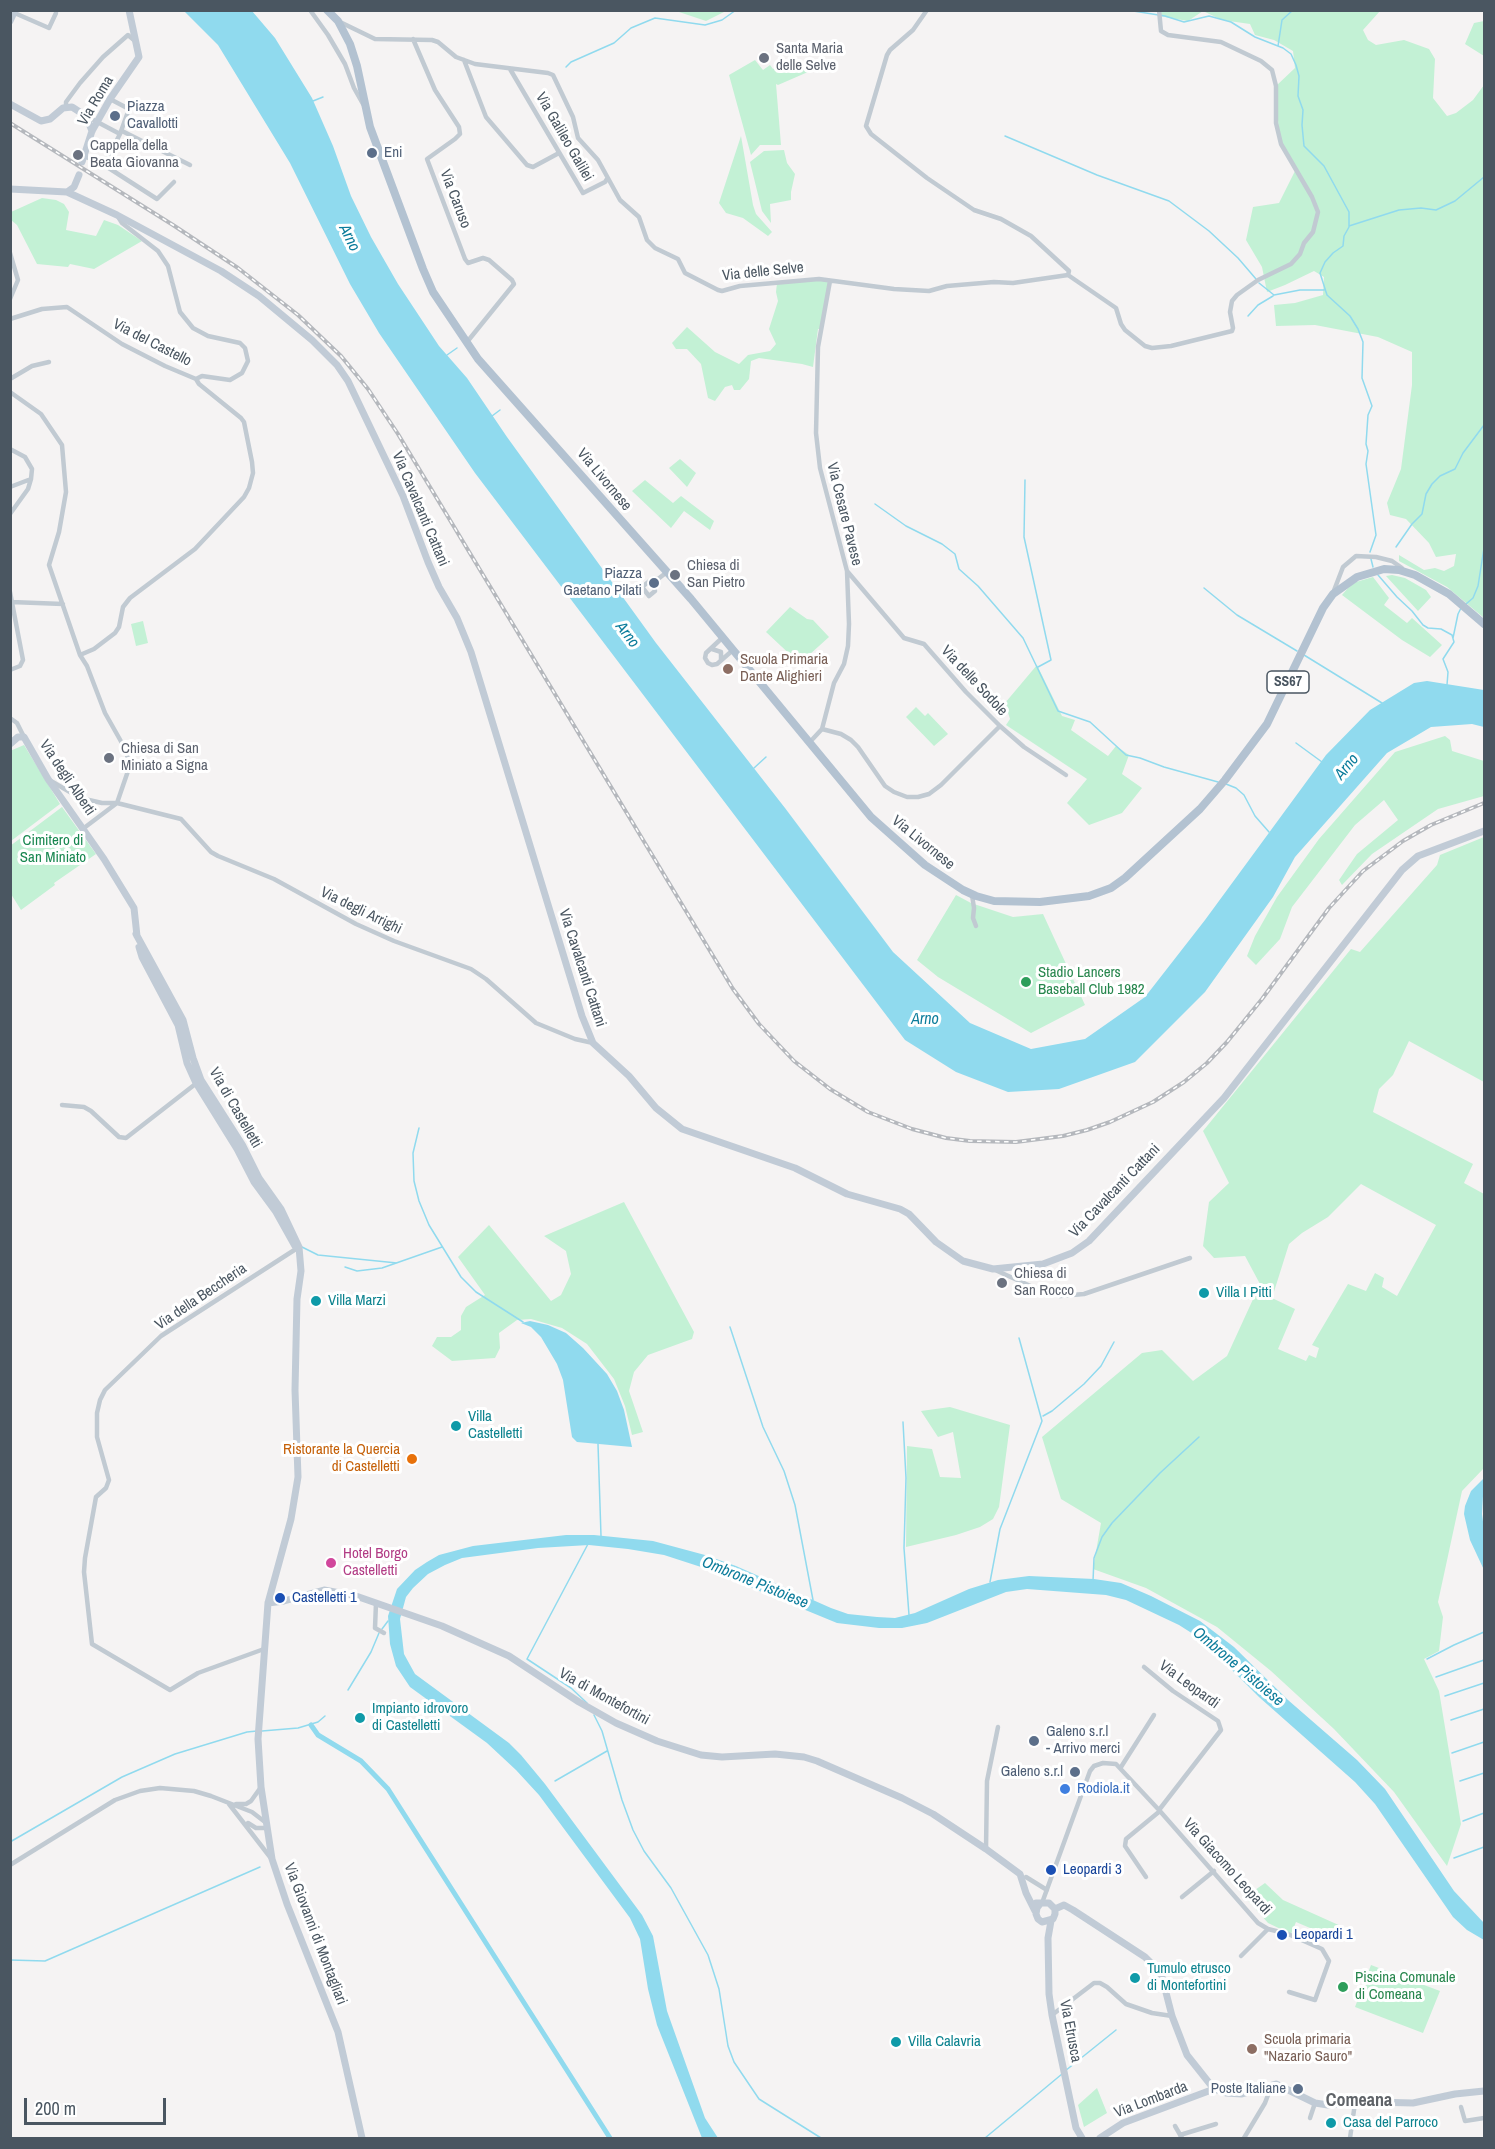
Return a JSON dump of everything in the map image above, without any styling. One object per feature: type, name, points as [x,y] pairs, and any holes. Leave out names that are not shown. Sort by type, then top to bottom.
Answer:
[{"type":"main road","name":"Via Livornese","points":[[327,10],[338,21],[350,44],[370,127],[407,232],[423,269],[433,292],[478,359],[667,572],[871,817],[896,841],[944,878],[972,895],[985,899],[1020,903],[1064,900],[1089,896],[1111,888],[1135,869],[1200,809],[1259,736],[1274,711],[1323,608],[1333,594],[1345,584],[1369,572],[1384,569],[1409,573],[1435,585],[1485,624]]},
{"type":"street","points":[[129,10],[136,42]]},
{"type":"street","points":[[310,10],[345,64],[366,110]]},
{"type":"street","points":[[927,10],[913,30],[887,55],[866,122],[871,134],[927,178],[974,210],[1001,219],[1031,236],[1069,271],[1068,275],[1116,308],[1121,324],[1145,346],[1171,345],[1232,331],[1230,312],[1232,301],[1258,280],[1291,264],[1313,232],[1318,212],[1312,197],[1281,144],[1276,123],[1276,86],[1272,70],[1260,61],[1221,42],[1168,35],[1161,31],[1159,10]]},
{"type":"street","points":[[10,21],[14,11],[48,27],[56,13]]},
{"type":"street","name":"Via delle Selve","points":[[338,21],[375,39],[423,39],[438,42],[452,54],[464,60],[485,66],[553,75],[573,117],[578,138],[598,160],[620,200],[639,217],[642,231],[652,245],[675,257],[684,273],[722,291],[740,286],[805,279],[929,291],[947,286],[994,282],[1013,283],[1068,275]]},
{"type":"street","points":[[10,104],[41,121],[50,119],[66,107],[66,102],[80,83],[103,57],[128,36],[136,42]]},
{"type":"street","name":"Via Caruso","points":[[413,39],[435,90],[459,127],[460,134],[455,139],[427,159],[465,259],[468,263],[483,258],[489,260],[514,284],[466,342]]},
{"type":"street","name":"Via Roma","points":[[83,159],[92,130],[139,57],[136,42]]},
{"type":"street","points":[[464,60],[486,117],[527,165],[533,167],[559,153]]},
{"type":"street","name":"Via Galileo Galilei","points":[[510,69],[583,193],[605,182],[607,178]]},
{"type":"street","points":[[104,165],[121,133],[129,109],[110,99]]},
{"type":"street","points":[[66,107],[73,108],[97,122],[190,165]]},
{"type":"street","points":[[86,116],[92,130]]},
{"type":"street","points":[[83,159],[104,165],[157,199],[174,182]]},
{"type":"street","points":[[10,189],[67,192],[74,186],[79,175]]},
{"type":"street","name":"Via Cavalcanti Cattani","points":[[67,192],[117,215],[221,271],[259,296],[312,340],[337,365],[348,381],[403,496],[428,562],[457,618],[471,652],[564,959],[593,1043],[629,1076],[663,1114],[682,1129],[795,1168],[847,1194],[900,1209],[909,1214],[949,1253],[963,1261],[993,1269],[1042,1264],[1072,1254],[1089,1241],[1224,1098],[1402,870],[1418,856],[1485,831]]},
{"type":"street","name":"Via del Castello","points":[[10,319],[42,309],[67,307],[122,344],[196,379],[199,376],[223,380],[237,378],[246,368],[247,354],[244,348],[240,343],[208,336],[193,328],[180,312],[168,266],[158,251],[122,223],[117,215]]},
{"type":"street","points":[[10,253],[18,280],[10,298]]},
{"type":"street","name":"Via Cesare Pavese","points":[[809,743],[822,729],[834,683],[844,664],[848,646],[847,571],[820,468],[816,433],[818,346],[830,281]]},
{"type":"street","points":[[10,379],[32,366],[49,362]]},
{"type":"street","points":[[80,655],[94,649],[115,633],[119,627],[123,607],[129,598],[195,549],[244,497],[249,488],[253,473],[244,422],[196,379]]},
{"type":"street","points":[[10,392],[41,414],[62,445],[66,492],[59,532],[49,561],[54,582],[80,655],[87,666],[105,713],[128,752],[128,771],[117,802],[84,828]]},
{"type":"street","points":[[10,448],[25,457],[32,469],[27,489],[10,514]]},
{"type":"street","points":[[10,487],[31,479]]},
{"type":"street","points":[[1333,594],[1343,567],[1356,556],[1392,561],[1409,573]]},
{"type":"street","name":"Via delle Sodole","points":[[847,571],[904,638],[924,644],[966,692],[1000,726],[1024,747],[1066,775]]},
{"type":"street","points":[[658,579],[667,572]]},
{"type":"street","points":[[10,592],[23,660],[20,666],[10,670]]},
{"type":"street","points":[[12,602],[63,604]]},
{"type":"street","points":[[722,638],[708,651],[705,658],[708,663],[715,665],[733,650]]},
{"type":"street","points":[[708,651],[715,648],[720,650],[723,656],[720,662]]},
{"type":"street","name":"Via degli Alberti","points":[[10,718],[16,723],[48,779],[84,828]]},
{"type":"street","points":[[822,729],[841,734],[851,740],[885,786],[907,797],[918,797],[928,794],[941,785],[1000,726]]},
{"type":"street","points":[[10,744],[25,740]]},
{"type":"street","name":"Via degli Arrighi","points":[[48,779],[75,795],[89,800],[102,803],[117,802],[181,819],[211,852],[218,856],[274,879],[356,924],[394,941],[471,969],[486,979],[536,1023],[575,1039],[593,1043]]},
{"type":"street","name":"Via di Castelletti","points":[[84,828],[130,898],[134,908],[136,934],[142,957],[178,1025],[187,1063],[243,1146],[259,1178],[281,1209],[301,1260],[296,1324],[298,1477],[289,1529],[268,1603]]},
{"type":"street","points":[[972,895],[975,908],[973,918],[976,926]]},
{"type":"street","points":[[975,908],[985,899]]},
{"type":"street","points":[[62,1105],[84,1107],[119,1137],[126,1138],[198,1082]]},
{"type":"street","name":"Via della Beccheria","points":[[264,1649],[198,1673],[170,1690],[92,1644],[85,1583],[85,1558],[96,1497],[108,1485],[96,1423],[100,1400],[105,1390],[162,1336],[297,1248]]},
{"type":"street","points":[[993,1269],[1037,1289],[1060,1296],[1084,1294],[1191,1258]]},
{"type":"street","points":[[268,1603],[324,1590],[347,1593],[380,1604],[375,1628],[384,1633]]},
{"type":"street","name":"Via Giovanni di Montagliari","points":[[268,1603],[258,1739],[266,1825],[272,1859],[287,1904],[338,2032],[362,2139]]},
{"type":"street","name":"Via di Montefortini","points":[[380,1604],[442,1626],[509,1656],[579,1702],[616,1723],[657,1741],[701,1755],[722,1757],[775,1754],[811,1759],[902,1798],[933,1814],[1020,1874],[1038,1919],[1047,1921]]},
{"type":"street","name":"Via Leopardi","points":[[1144,1667],[1173,1691],[1218,1720],[1221,1730],[1160,1811]]},
{"type":"street","points":[[1047,1921],[1054,1917],[1046,1905],[1047,1890],[1090,1771],[1094,1766],[1110,1762],[1121,1767],[1154,1715]]},
{"type":"street","points":[[986,1849],[987,1781],[998,1726]]},
{"type":"street","name":"Via Giacomo Leopardi","points":[[1121,1767],[1258,1923],[1322,1949],[1329,1960],[1315,2000],[1289,1992]]},
{"type":"street","points":[[10,1864],[115,1800],[140,1791],[160,1788],[194,1791],[240,1805],[246,1804],[256,1796],[261,1787]]},
{"type":"street","points":[[228,1802],[272,1859]]},
{"type":"street","points":[[228,1802],[252,1812],[266,1825]]},
{"type":"street","points":[[1146,1877],[1125,1846],[1126,1839],[1160,1811]]},
{"type":"street","points":[[243,1820],[256,1828],[266,1825]]},
{"type":"street","points":[[1182,1897],[1214,1871]]},
{"type":"street","points":[[1026,1877],[1047,1890]]},
{"type":"street","points":[[1029,1899],[1046,1905],[1064,1905],[1151,1962],[1162,1977],[1172,2016],[1187,2055],[1214,2090],[1242,2094],[1272,2084],[1280,2085],[1315,2103],[1328,2105],[1413,2103],[1455,2094],[1485,2091]]},
{"type":"street","points":[[1035,1911],[1046,1905]]},
{"type":"street","name":"Via Etrusca","points":[[1047,1921],[1049,1994],[1052,2015],[1076,2128],[1082,2139]]},
{"type":"street","points":[[1241,1956],[1268,1929]]},
{"type":"street","points":[[1052,2015],[1094,1983],[1100,1983],[1126,2004],[1152,2013],[1172,2016]]},
{"type":"street","points":[[1244,2139],[1265,2103],[1272,2084]]},
{"type":"street","name":"Via Lombarda","points":[[1100,2139],[1123,2123],[1214,2090]]},
{"type":"street","points":[[1310,2118],[1315,2103]]},
{"type":"street","points":[[1350,2138],[1355,2103]]},
{"type":"street","points":[[1461,2107],[1465,2121],[1485,2118]]},
{"type":"street","points":[[1176,2126],[1181,2137],[1215,2124]]},
{"type":"street","name":"Via Etrusca","points":[[1074,2139],[1076,2128]]},
{"type":"green space","points":[[726,10],[706,21],[676,11]]},
{"type":"green space","points":[[1159,11],[1203,11],[1188,21],[1159,16]]},
{"type":"green space","points":[[1203,11],[1380,11],[1363,30],[1368,40],[1376,45],[1404,40],[1429,49],[1435,59],[1433,98],[1447,116],[1456,113],[1473,100],[1484,85],[1484,618],[1447,587],[1399,561],[1399,555],[1424,570],[1435,568],[1444,571],[1454,566],[1456,554],[1436,557],[1429,543],[1406,519],[1390,515],[1387,503],[1401,469],[1412,385],[1412,352],[1378,337],[1315,325],[1276,326],[1274,305],[1295,303],[1323,295],[1324,277],[1314,271],[1267,292],[1262,267],[1246,240],[1253,207],[1279,203],[1295,171],[1279,137],[1276,86],[1295,68],[1293,51],[1274,40],[1255,35],[1250,24],[1222,20]]},
{"type":"green space","points":[[1484,21],[1484,56],[1465,44],[1474,23]]},
{"type":"green space","points":[[755,60],[763,70],[770,65],[773,69],[794,61],[800,63],[831,62],[776,84],[781,145],[760,145],[751,155],[729,75]]},
{"type":"green space","points":[[741,136],[753,205],[756,214],[772,232],[768,236],[743,218],[726,213],[719,203]]},
{"type":"green space","points":[[784,150],[787,163],[795,174],[791,200],[770,204],[771,223],[762,211],[750,162],[764,151]]},
{"type":"green space","points":[[42,198],[64,204],[69,212],[66,230],[96,236],[104,220],[118,225],[142,241],[94,269],[70,264],[68,267],[37,264],[17,225],[11,220],[11,212]]},
{"type":"green space","points":[[805,279],[830,281],[821,329],[818,329],[813,367],[759,358],[751,361],[749,379],[740,390],[734,390],[732,385],[725,387],[715,401],[708,398],[701,364],[687,349],[676,349],[672,343],[687,327],[715,352],[739,364],[748,355],[770,351],[776,344],[769,329],[778,301],[777,283]]},
{"type":"green space","points":[[680,459],[696,473],[687,487],[669,468]]},
{"type":"green space","points":[[645,480],[673,503],[681,496],[714,521],[710,530],[684,511],[671,528],[632,491]]},
{"type":"green space","points":[[1386,576],[1405,578],[1426,590],[1431,597],[1418,611]]},
{"type":"green space","points":[[1373,577],[1389,598],[1384,605],[1407,623],[1412,618],[1442,645],[1430,657],[1402,640],[1342,595],[1356,582]]},
{"type":"green space","points":[[790,607],[807,619],[813,620],[829,637],[809,655],[797,661],[766,632]]},
{"type":"green space","points":[[143,621],[148,643],[136,646],[131,624]]},
{"type":"green space","points":[[1037,665],[1062,716],[1075,720],[1071,730],[1108,756],[1116,746],[1129,755],[1122,774],[1142,788],[1122,813],[1089,825],[1067,803],[1087,779],[1006,725],[1010,719],[1005,703]]},
{"type":"green space","points":[[916,707],[925,716],[928,713],[948,734],[934,746],[906,717]]},
{"type":"green space","points":[[1445,736],[1450,740],[1452,751],[1484,761],[1484,796],[1438,809],[1372,854],[1342,885],[1339,880],[1357,854],[1398,820],[1384,800],[1355,825],[1292,907],[1280,939],[1256,965],[1247,956],[1255,936],[1277,897],[1319,839],[1395,752]]},
{"type":"green space","points":[[24,745],[60,804],[11,841],[10,751]]},
{"type":"green space","name":"Cimitero di San Miniato","points":[[62,807],[96,854],[54,883],[55,885],[21,910],[11,894],[10,846]]},
{"type":"green space","points":[[1484,837],[1484,1082],[1409,1041],[1393,1075],[1379,1089],[1373,1112],[1473,1164],[1464,1183],[1484,1194],[1484,1468],[1462,1491],[1438,1602],[1443,1617],[1439,1651],[1424,1659],[1439,1691],[1461,1824],[1447,1866],[1394,1792],[1334,1729],[1271,1671],[1217,1627],[1146,1588],[1093,1569],[1101,1523],[1061,1499],[1042,1437],[1142,1353],[1162,1350],[1193,1381],[1227,1356],[1260,1284],[1245,1256],[1214,1258],[1203,1246],[1209,1202],[1229,1183],[1203,1131],[1351,949],[1360,952],[1437,865],[1440,855]],"holes":[[[1361,1184],[1436,1225],[1397,1296],[1382,1287],[1384,1278],[1375,1273],[1366,1291],[1348,1284],[1312,1345],[1319,1348],[1316,1358],[1309,1355],[1306,1361],[1278,1349],[1295,1309],[1272,1298],[1289,1244],[1328,1217]]]},
{"type":"green space","points":[[956,895],[971,903],[1013,917],[1043,914],[1085,1005],[1031,1033],[938,977],[917,960]]},
{"type":"green space","points":[[624,1202],[694,1332],[692,1339],[648,1355],[634,1372],[629,1391],[643,1432],[632,1435],[625,1406],[614,1379],[587,1344],[562,1328],[531,1319],[517,1320],[499,1333],[500,1348],[495,1358],[452,1361],[432,1346],[437,1337],[451,1337],[461,1330],[461,1316],[466,1307],[485,1295],[458,1257],[489,1225],[551,1301],[561,1295],[571,1274],[566,1251],[544,1236]]},
{"type":"green space","points":[[950,1407],[1010,1425],[999,1507],[993,1519],[980,1527],[906,1547],[907,1446],[932,1449],[940,1477],[961,1478],[953,1432],[938,1437],[921,1411]]},
{"type":"green space","points":[[1265,1883],[1283,1900],[1343,1927],[1338,1940],[1296,1922],[1291,1934],[1268,1923],[1245,1897]]},
{"type":"green space","points":[[1371,1965],[1440,1991],[1423,2033],[1355,2007]]},
{"type":"green space","points":[[1097,2088],[1107,2113],[1084,2127],[1078,2105]]},
{"type":"water","name":"Arno","points":[[184,11],[252,11],[275,38],[312,98],[351,196],[371,237],[398,284],[439,346],[467,378],[656,643],[785,808],[893,952],[970,1023],[1031,1049],[1085,1039],[1145,997],[1205,920],[1326,755],[1370,710],[1414,683],[1427,681],[1484,690],[1484,727],[1472,724],[1431,727],[1387,753],[1295,857],[1273,897],[1205,992],[1135,1062],[1059,1089],[1008,1092],[956,1072],[905,1040],[475,473],[379,333],[350,284],[290,163],[218,45]]},
{"type":"water","points":[[530,1321],[548,1325],[566,1333],[607,1374],[624,1410],[632,1447],[577,1442],[572,1437],[563,1380],[557,1364],[541,1337],[531,1327],[521,1323]]},
{"type":"water","points":[[1484,1478],[1482,1514],[1484,1570],[1470,1540],[1464,1514],[1471,1491]]},
{"type":"water","name":"Ombrone Pistoiese","points":[[566,1535],[594,1535],[653,1541],[705,1555],[848,1614],[895,1618],[915,1613],[969,1589],[998,1580],[1029,1576],[1094,1579],[1121,1583],[1151,1596],[1200,1621],[1234,1647],[1288,1700],[1357,1760],[1385,1789],[1454,1891],[1484,1923],[1484,1940],[1467,1930],[1453,1917],[1375,1804],[1355,1782],[1259,1697],[1201,1639],[1179,1625],[1126,1600],[1106,1595],[1027,1589],[1006,1592],[927,1623],[902,1628],[879,1628],[837,1623],[701,1567],[664,1555],[628,1549],[589,1545],[538,1548],[462,1558],[445,1565],[428,1574],[406,1597],[400,1619],[404,1654],[415,1674],[509,1743],[521,1755],[642,1915],[653,1936],[667,2011],[705,2118],[718,2138],[702,2138],[657,2025],[648,1989],[640,1939],[630,1918],[539,1795],[516,1770],[487,1743],[410,1687],[396,1666],[390,1644],[388,1616],[397,1589],[415,1570],[427,1562],[439,1555],[473,1546]]},
{"type":"waterway","points":[[566,67],[571,62],[614,43],[631,28],[655,18],[705,25],[722,20],[736,10]]},
{"type":"waterway","points":[[1127,10],[1165,16],[1184,22],[1209,16],[1231,22],[1255,37],[1283,48],[1291,54],[1296,65],[1299,76],[1298,96],[1303,110],[1304,146],[1324,166],[1349,212],[1349,227],[1344,236],[1343,246],[1325,262],[1320,273],[1327,295],[1350,316],[1363,342],[1362,378],[1372,406],[1368,415],[1366,464],[1376,535],[1370,552]]},
{"type":"waterway","points":[[1278,46],[1282,20],[1293,10]]},
{"type":"waterway","points":[[313,101],[323,97]]},
{"type":"waterway","points":[[1005,136],[1097,175],[1169,201],[1209,231],[1238,258],[1256,279]]},
{"type":"waterway","points":[[1349,226],[1399,210],[1421,208],[1436,210],[1455,201],[1484,177]]},
{"type":"waterway","points":[[1259,283],[1274,295],[1300,290],[1324,290]]},
{"type":"waterway","points":[[1248,316],[1258,305],[1273,296]]},
{"type":"waterway","points":[[447,355],[457,348]]},
{"type":"waterway","points":[[492,416],[500,410]]},
{"type":"waterway","points":[[1396,547],[1422,514],[1426,494],[1432,484],[1440,476],[1455,469],[1463,453],[1484,425]]},
{"type":"waterway","points":[[1025,480],[1024,537],[1051,660],[1038,667]]},
{"type":"waterway","points":[[875,504],[906,526],[942,544],[955,554],[959,569],[978,586],[1023,638],[1058,711],[1090,722],[1126,755],[1218,782]]},
{"type":"waterway","points":[[1466,604],[1473,598],[1478,586],[1484,548]]},
{"type":"waterway","points":[[1371,559],[1373,567]]},
{"type":"waterway","points":[[1378,575],[1423,625],[1428,628],[1441,629],[1452,635],[1454,642],[1443,659],[1448,672],[1447,685]]},
{"type":"waterway","points":[[1204,588],[1237,615],[1297,651]]},
{"type":"waterway","points":[[1453,638],[1461,608]]},
{"type":"waterway","points":[[1304,655],[1382,703]]},
{"type":"waterway","points":[[1296,743],[1322,762]]},
{"type":"waterway","points":[[754,768],[766,757]]},
{"type":"waterway","points":[[1226,784],[1236,788],[1244,795],[1255,816],[1269,832]]},
{"type":"waterway","points":[[419,1128],[413,1153],[414,1181],[429,1225],[461,1277],[476,1292],[523,1322]]},
{"type":"waterway","points":[[302,1247],[318,1255],[397,1263]]},
{"type":"waterway","points":[[345,1267],[357,1271],[382,1268],[442,1247]]},
{"type":"waterway","name":"Ombrone Pistoiese","points":[[730,1327],[763,1427],[784,1471],[795,1505],[813,1600]]},
{"type":"waterway","points":[[990,1582],[1000,1529],[1042,1421],[1019,1338]]},
{"type":"waterway","points":[[1043,1416],[1084,1384],[1101,1366],[1114,1342]]},
{"type":"waterway","points":[[903,1422],[906,1478],[904,1548],[909,1615]]},
{"type":"waterway","points":[[1093,1581],[1094,1558],[1102,1537],[1112,1523],[1160,1473],[1199,1437]]},
{"type":"waterway","points":[[598,1444],[601,1536]]},
{"type":"waterway","points":[[587,1703],[571,1688],[527,1659],[588,1544]]},
{"type":"waterway","points":[[382,1629],[388,1621]]},
{"type":"waterway","points":[[1427,1659],[1484,1632]]},
{"type":"waterway","points":[[348,1690],[371,1652],[379,1633]]},
{"type":"waterway","points":[[1436,1677],[1484,1660]]},
{"type":"waterway","points":[[1445,1696],[1484,1683]]},
{"type":"waterway","points":[[1451,1720],[1484,1709]]},
{"type":"waterway","points":[[594,1715],[602,1731],[633,1830],[644,1851],[671,1888],[708,1955],[719,1989],[728,2046],[734,2062],[759,2099],[821,2138]]},
{"type":"waterway","points":[[262,1731],[298,1728],[318,1722],[325,1716]]},
{"type":"waterway","points":[[311,1725],[318,1735],[361,1761],[388,1789],[610,2138]]},
{"type":"waterway","points":[[10,1842],[122,1777],[175,1754],[257,1731]]},
{"type":"waterway","points":[[1452,1753],[1484,1742]]},
{"type":"waterway","points":[[555,1781],[607,1751]]},
{"type":"waterway","points":[[1460,1781],[1484,1773]]},
{"type":"waterway","points":[[1463,1821],[1484,1813]]},
{"type":"waterway","points":[[1454,1858],[1484,1847]]},
{"type":"waterway","points":[[10,1960],[45,1961],[260,1867]]},
{"type":"waterway","points":[[1065,2071],[1116,2030]]},
{"type":"waterway","points":[[985,2138],[1062,2074]]},
{"type":"railway","points":[[10,123],[238,268],[298,315],[341,356],[368,389],[398,434],[733,989],[759,1024],[794,1061],[830,1089],[868,1112],[912,1129],[946,1138],[1016,1142],[1063,1136],[1087,1130],[1153,1102],[1184,1082],[1227,1042],[1262,999],[1329,908],[1363,871],[1403,841],[1431,825],[1484,803]]},
{"type":"place","name":"Santa Maria delle Selve","points":[[764,58]]},
{"type":"place","name":"Piazza Cavallotti","points":[[115,116]]},
{"type":"place","name":"Eni","points":[[372,153]]},
{"type":"place","name":"Cappella della Beata Giovanna","points":[[78,155]]},
{"type":"place","name":"Chiesa di San Pietro","points":[[675,575]]},
{"type":"place","name":"Piazza Gaetano Pilati","points":[[654,583]]},
{"type":"place","name":"Scuola Primaria Dante Alighieri","points":[[728,669]]},
{"type":"place","name":"Chiesa di San Miniato a Signa","points":[[109,758]]},
{"type":"place","name":"Stadio Lancers Baseball Club 1982","points":[[1026,982]]},
{"type":"place","name":"Chiesa di San Rocco","points":[[1002,1283]]},
{"type":"place","name":"Villa I Pitti","points":[[1204,1293]]},
{"type":"place","name":"Villa Marzi","points":[[316,1301]]},
{"type":"place","name":"Villa Castelletti","points":[[456,1426]]},
{"type":"place","name":"Ristorante la Quercia di Castelletti","points":[[412,1459]]},
{"type":"place","name":"Hotel Borgo Castelletti","points":[[331,1563]]},
{"type":"place","name":"Castelletti 1","points":[[280,1598]]},
{"type":"place","name":"Impianto idrovoro di Castelletti","points":[[360,1718]]},
{"type":"place","name":"Galeno s.r.l - Arrivo merci","points":[[1034,1741]]},
{"type":"place","name":"Galeno s.r.l","points":[[1075,1772]]},
{"type":"place","name":"Rodiola.it","points":[[1065,1789]]},
{"type":"place","name":"Leopardi 3","points":[[1051,1870]]},
{"type":"place","name":"Leopardi 1","points":[[1282,1935]]},
{"type":"place","name":"Tumulo etrusco di Montefortini","points":[[1135,1978]]},
{"type":"place","name":"Piscina Comunale di Comeana","points":[[1343,1987]]},
{"type":"place","name":"Villa Calavria","points":[[896,2042]]},
{"type":"place","name":"Scuola primaria \"Nazario Sauro\"","points":[[1252,2049]]},
{"type":"place","name":"Poste Italiane","points":[[1298,2089]]},
{"type":"place","name":"Casa del Parroco","points":[[1331,2123]]},
{"type":"district","name":"Comeana","points":[[1359,2101]]}]
